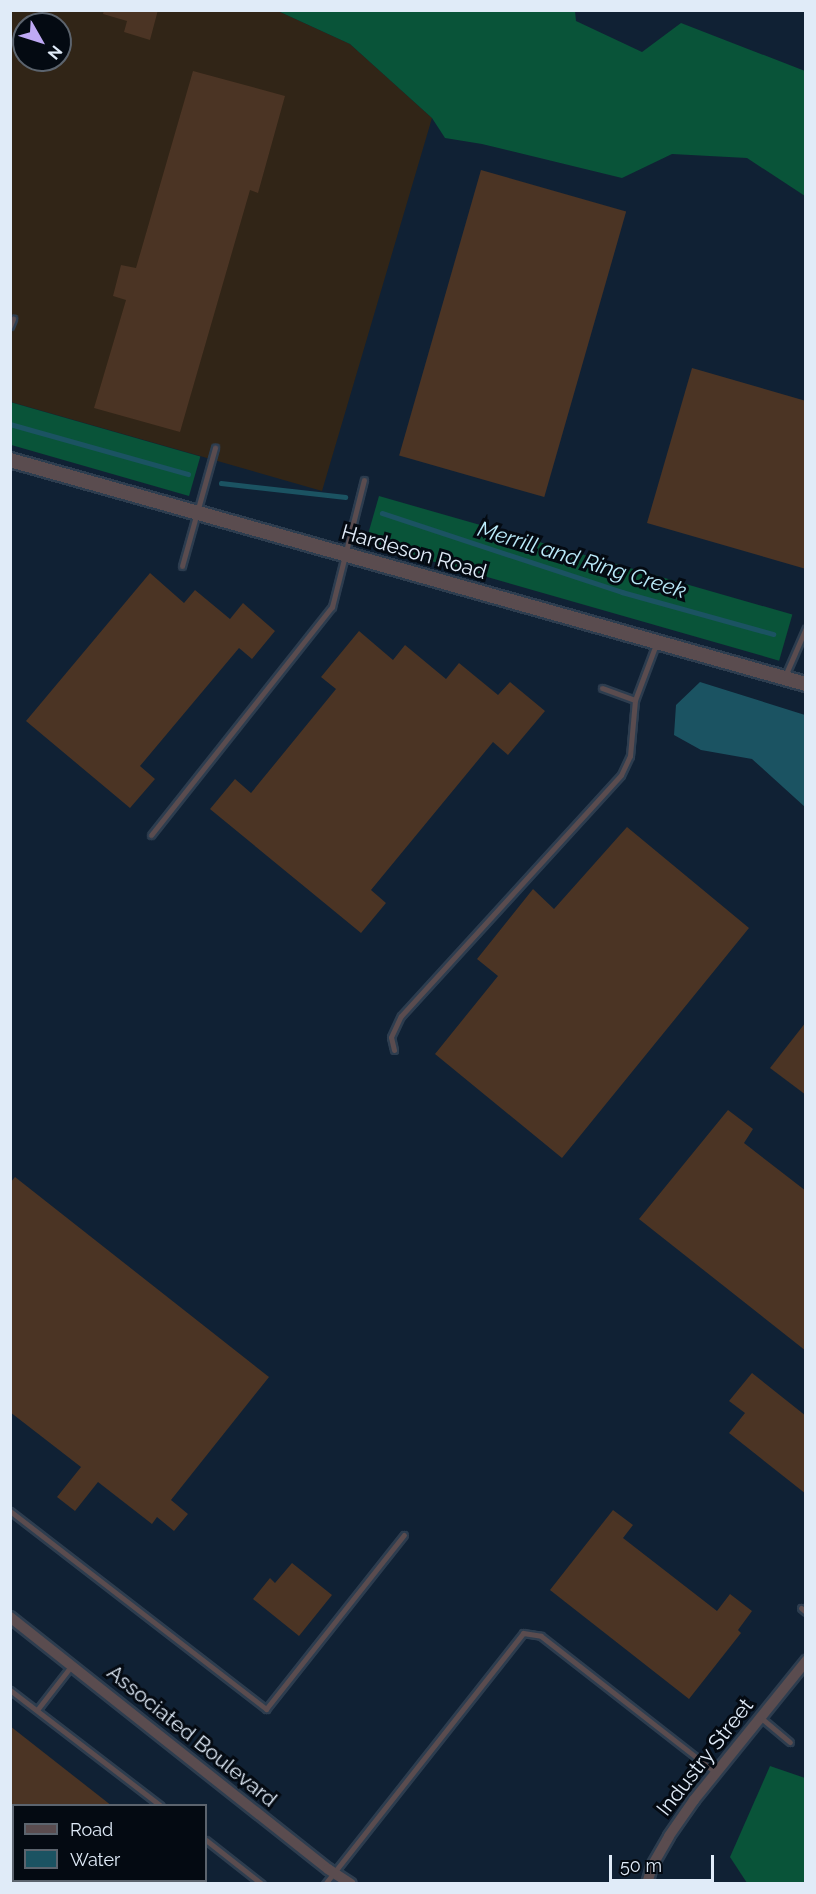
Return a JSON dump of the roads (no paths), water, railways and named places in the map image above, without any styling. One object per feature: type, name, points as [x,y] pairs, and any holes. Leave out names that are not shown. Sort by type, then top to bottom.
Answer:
[{"type":"street","name":"Hardeson Road","points":[[10,460],[806,684]]},
{"type":"street","name":"Associated Boulevard","points":[[10,1617],[351,1884]]},
{"type":"street","name":"Industry Street","points":[[647,1884],[652,1866],[669,1836],[716,1773],[806,1661]]},
{"type":"lane","points":[[10,326],[11,319]]},
{"type":"lane","points":[[182,566],[215,448]]},
{"type":"lane","points":[[151,836],[332,607],[347,555],[364,480]]},
{"type":"lane","points":[[784,678],[806,628]]},
{"type":"lane","points":[[394,1050],[391,1037],[401,1016],[621,775],[630,756],[635,700],[657,642]]},
{"type":"lane","points":[[602,688],[635,700]]},
{"type":"lane","points":[[10,1511],[266,1709],[404,1535]]},
{"type":"lane","points":[[325,1884],[523,1633],[541,1636],[716,1773]]},
{"type":"lane","points":[[37,1710],[72,1665]]},
{"type":"lane","points":[[10,1689],[158,1804]]},
{"type":"lane","points":[[760,1717],[790,1742]]},
{"type":"lane","points":[[207,1841],[262,1884]]},
{"type":"water","points":[[700,682],[805,715],[805,807],[752,759],[701,750],[674,735],[676,705]]},
{"type":"waterway","name":"Merrill and Ring Creek","points":[[10,424],[188,474]]},
{"type":"waterway","name":"Merrill and Ring Creek","points":[[221,483],[345,497]]},
{"type":"waterway","name":"Merrill and Ring Creek","points":[[382,513],[622,592],[773,634]]}]
